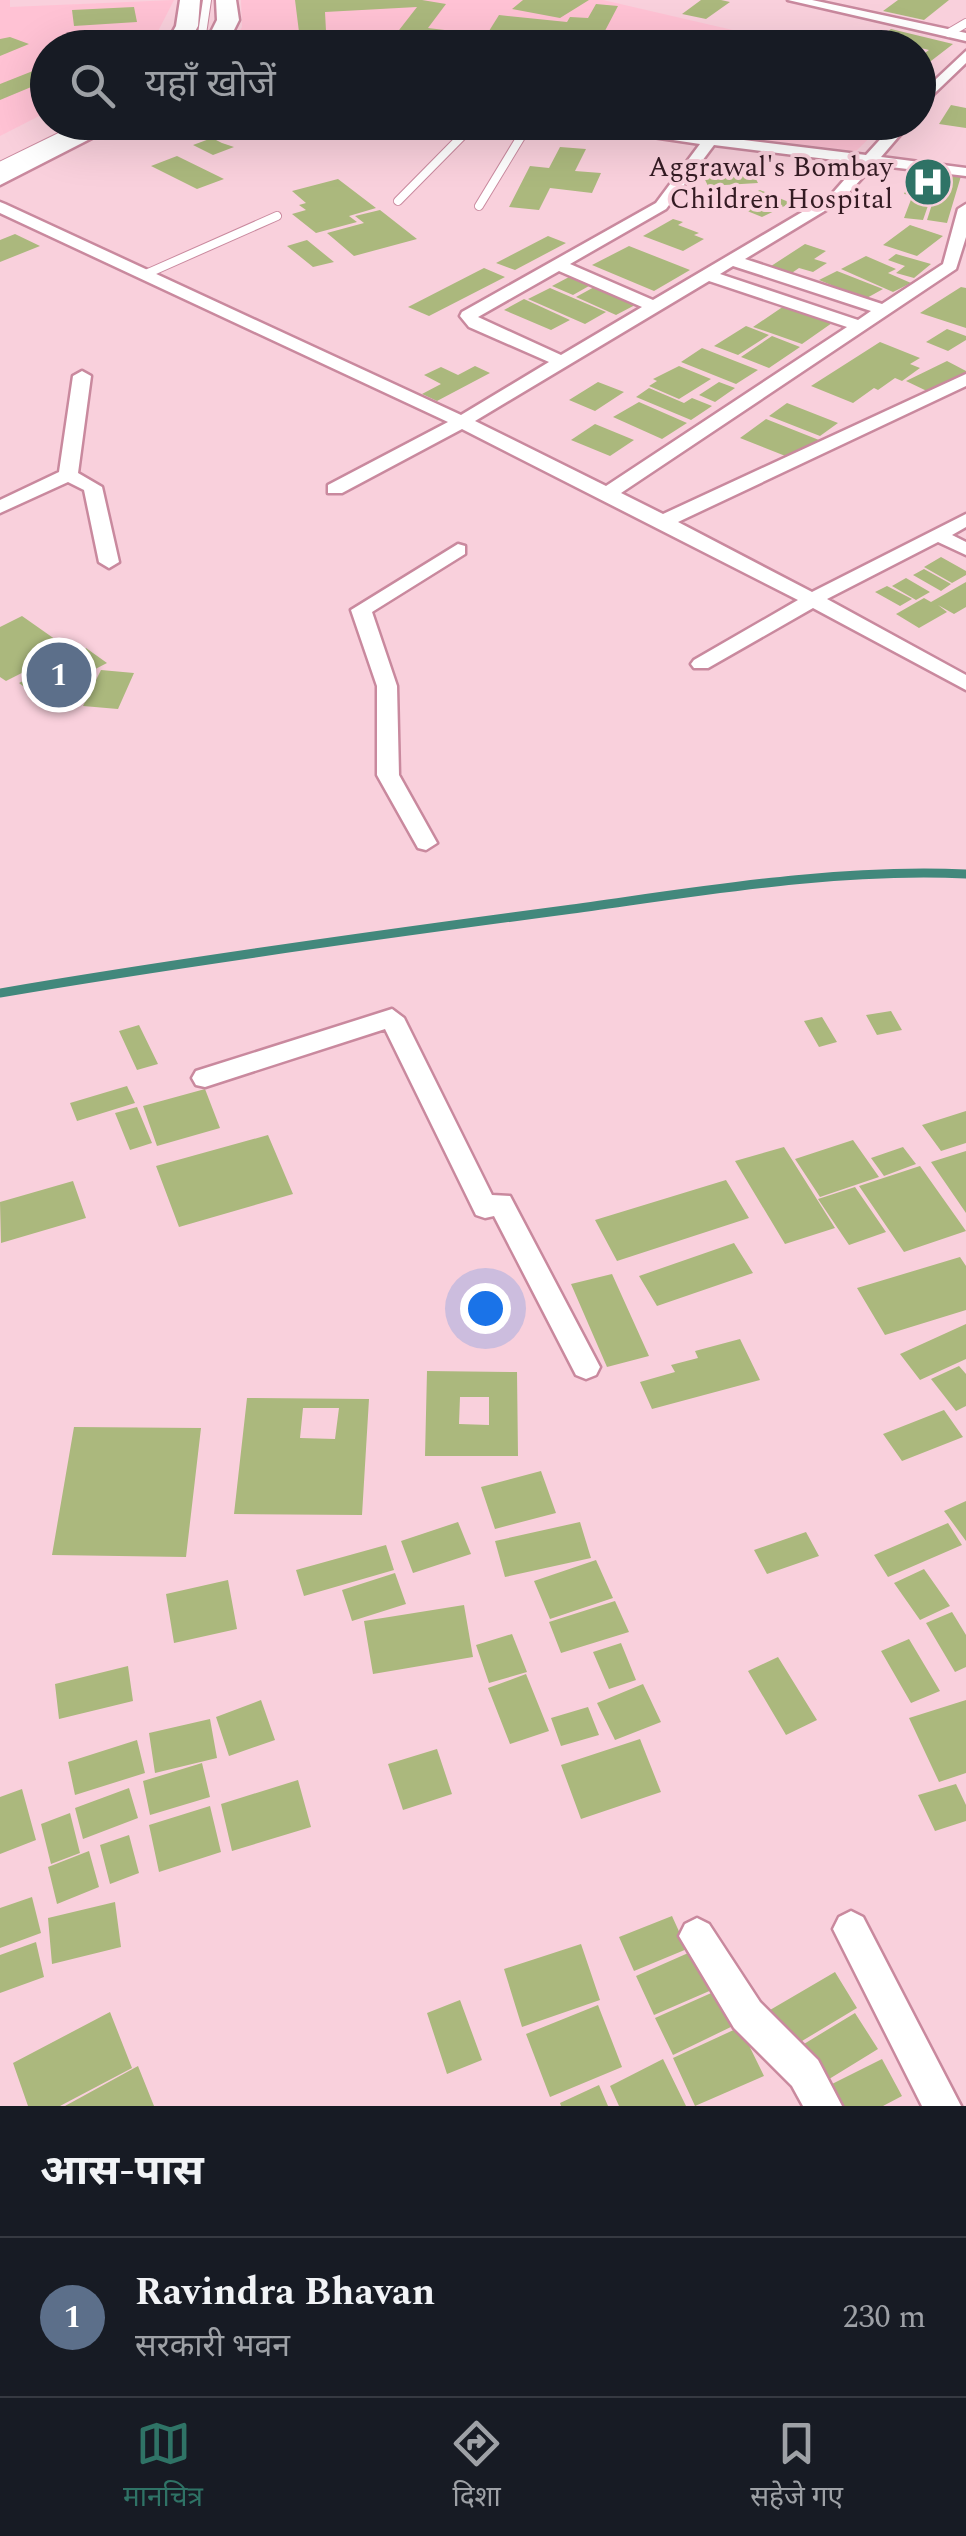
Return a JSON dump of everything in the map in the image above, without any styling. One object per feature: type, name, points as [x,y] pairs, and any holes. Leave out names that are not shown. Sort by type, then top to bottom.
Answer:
[{"type":"main road","points":[[185,30],[190,0]]},
{"type":"main road","points":[[223,30],[228,20],[226,0]]},
{"type":"main road","points":[[0,152],[30,137]]},
{"type":"main road","points":[[0,178],[76,140]]},
{"type":"street","points":[[803,1],[935,30]]},
{"type":"street","points":[[936,30],[966,38]]},
{"type":"street","points":[[936,86],[966,55]]},
{"type":"street","points":[[694,140],[966,172]]},
{"type":"street","points":[[335,489],[463,421],[836,198],[889,140]]},
{"type":"street","points":[[562,362],[475,323],[468,316],[661,206],[709,142]]},
{"type":"street","points":[[0,208],[463,421],[666,520],[815,598],[966,684]]},
{"type":"street","points":[[609,492],[958,267],[966,208]]},
{"type":"street","points":[[731,260],[887,311]]},
{"type":"street","points":[[556,264],[655,306]]},
{"type":"street","points":[[708,275],[863,327]]},
{"type":"street","points":[[68,474],[82,376]]},
{"type":"street","points":[[666,520],[966,379]]},
{"type":"street","points":[[0,507],[68,474]]},
{"type":"street","points":[[68,474],[93,487],[109,562]]},
{"type":"street","points":[[700,664],[815,598],[966,520]]},
{"type":"street","points":[[938,535],[966,550]]},
{"type":"street","points":[[426,843],[388,775],[387,686],[361,610],[458,550]]},
{"type":"street","points":[[205,1078],[392,1018],[493,1206],[586,1366]]},
{"type":"street","points":[[851,1929],[942,2106]]},
{"type":"street","points":[[697,1936],[747,2015],[806,2073],[823,2106]]},
{"type":"lane","points":[[203,30],[208,0]]},
{"type":"lane","points":[[949,33],[966,23]]},
{"type":"lane","points":[[0,166],[53,140]]},
{"type":"lane","points":[[398,201],[458,140]]},
{"type":"lane","points":[[479,206],[519,140]]},
{"type":"lane","points":[[146,274],[277,216]]},
{"type":"shaded area","points":[[0,0],[10,0],[10,7],[174,0],[159,30],[30,30],[30,121],[0,136]]},
{"type":"shaded area","points":[[241,0],[603,0],[733,30],[240,30]]},
{"type":"shaded area","points":[[765,140],[867,140],[856,151]]},
{"type":"building","points":[[295,0],[422,0],[446,4],[428,28],[445,30],[399,30],[417,7],[325,12],[326,30],[299,30]]},
{"type":"building","points":[[523,0],[589,0],[560,18],[512,9]]},
{"type":"building","points":[[701,0],[730,2],[706,19],[682,14]]},
{"type":"building","points":[[898,0],[949,0],[924,20],[883,11]]},
{"type":"building","points":[[596,4],[618,6],[605,30],[490,30],[499,15],[567,22],[570,17],[588,18]]},
{"type":"building","points":[[134,7],[137,22],[74,26],[72,10]]},
{"type":"building","points":[[10,37],[29,44],[0,56],[0,39]]},
{"type":"building","points":[[936,40],[953,44],[936,57]]},
{"type":"building","points":[[30,72],[30,88],[0,100],[0,84]]},
{"type":"building","points":[[951,105],[966,108],[966,128],[939,124]]},
{"type":"building","points":[[216,140],[234,147],[213,155],[193,145]]},
{"type":"building","points":[[560,147],[586,149],[575,171],[601,173],[592,193],[550,188],[539,210],[509,207],[530,166],[549,168]]},
{"type":"building","points":[[177,156],[224,179],[197,189],[151,166]]},
{"type":"building","points":[[747,162],[758,183],[708,186],[698,165]]},
{"type":"building","points":[[915,170],[961,176],[947,223],[927,220],[934,198],[904,194]]},
{"type":"building","points":[[338,179],[376,208],[349,216],[357,222],[316,233],[292,214],[306,210],[299,205],[306,203],[292,191]]},
{"type":"building","points":[[760,190],[791,203],[762,217],[730,204]]},
{"type":"building","points":[[912,197],[930,200],[923,220],[904,218]]},
{"type":"building","points":[[380,210],[417,239],[354,256],[327,233],[364,223],[355,216]]},
{"type":"building","points":[[673,219],[704,239],[683,251],[643,236]]},
{"type":"building","points":[[910,225],[943,236],[917,256],[883,245]]},
{"type":"building","points":[[15,234],[40,246],[0,262],[0,240]]},
{"type":"building","points":[[548,236],[566,243],[515,270],[496,263]]},
{"type":"building","points":[[307,240],[334,262],[313,267],[287,246]]},
{"type":"building","points":[[805,244],[826,251],[814,259],[827,263],[813,272],[799,268],[786,277],[765,270]]},
{"type":"building","points":[[629,246],[690,270],[654,291],[592,265]]},
{"type":"building","points":[[896,254],[931,264],[914,278],[896,273],[905,266],[888,260]]},
{"type":"building","points":[[866,256],[896,269],[888,273],[911,283],[893,292],[841,269]]},
{"type":"building","points":[[484,268],[505,277],[429,316],[408,307]]},
{"type":"building","points":[[837,271],[883,289],[865,299],[819,280]]},
{"type":"building","points":[[569,277],[589,286],[573,295],[552,286]]},
{"type":"building","points":[[596,286],[637,304],[616,315],[576,297]]},
{"type":"building","points":[[961,287],[966,288],[966,328],[920,313]]},
{"type":"building","points":[[550,288],[606,312],[585,324],[528,299]]},
{"type":"building","points":[[524,299],[570,320],[551,330],[504,310]]},
{"type":"building","points":[[784,306],[832,323],[802,344],[753,327]]},
{"type":"building","points":[[746,326],[769,335],[738,355],[714,346]]},
{"type":"building","points":[[947,329],[966,336],[966,340],[948,351],[926,342]]},
{"type":"building","points":[[772,336],[800,347],[769,368],[741,357]]},
{"type":"building","points":[[880,342],[920,358],[910,364],[920,368],[902,381],[895,378],[878,390],[874,388],[853,403],[811,386]]},
{"type":"building","points":[[702,348],[758,370],[736,384],[681,362]]},
{"type":"building","points":[[947,361],[966,371],[966,376],[931,393],[906,381]]},
{"type":"building","points":[[475,366],[490,373],[437,401],[422,394],[441,384],[424,375],[441,367],[458,375]]},
{"type":"building","points":[[679,366],[711,379],[679,399],[649,386],[657,381],[653,379]]},
{"type":"building","points":[[598,382],[624,392],[595,411],[569,400]]},
{"type":"building","points":[[719,382],[735,388],[715,402],[699,395]]},
{"type":"building","points":[[649,388],[684,403],[692,398],[712,406],[691,420],[636,397]]},
{"type":"building","points":[[639,402],[687,423],[662,439],[613,417]]},
{"type":"building","points":[[787,403],[838,423],[820,436],[769,416]]},
{"type":"building","points":[[766,419],[819,440],[793,459],[740,438]]},
{"type":"building","points":[[595,424],[634,440],[610,456],[571,440]]},
{"type":"building","points":[[941,557],[966,571],[966,575],[952,583],[924,567]]},
{"type":"building","points":[[924,569],[951,584],[941,591],[913,575]]},
{"type":"building","points":[[906,578],[930,592],[916,600],[892,586]]},
{"type":"building","points":[[966,582],[966,607],[954,614],[938,605],[947,612],[919,628],[896,614],[924,598],[931,602]]},
{"type":"building","points":[[887,586],[912,599],[900,606],[875,592]]},
{"type":"building","points":[[22,616],[69,649],[6,681],[0,677],[0,627]]},
{"type":"building","points":[[86,648],[107,663],[39,698],[19,683]]},
{"type":"building","points":[[101,670],[134,673],[118,709],[83,706]]},
{"type":"building","points":[[891,1011],[902,1030],[877,1035],[866,1015]]},
{"type":"building","points":[[822,1017],[837,1042],[819,1047],[804,1021]]},
{"type":"building","points":[[139,1025],[158,1064],[137,1070],[119,1031]]},
{"type":"building","points":[[127,1086],[135,1103],[77,1121],[70,1103]]},
{"type":"building","points":[[205,1089],[220,1128],[157,1146],[143,1106]]},
{"type":"building","points":[[137,1107],[152,1143],[130,1150],[115,1113]]},
{"type":"building","points":[[966,1111],[966,1143],[941,1151],[922,1125]]},
{"type":"building","points":[[268,1135],[293,1194],[179,1227],[156,1166]]},
{"type":"building","points":[[853,1140],[879,1177],[820,1197],[795,1159]]},
{"type":"building","points":[[784,1147],[835,1228],[785,1244],[735,1161]]},
{"type":"building","points":[[903,1147],[916,1164],[884,1176],[871,1158]]},
{"type":"building","points":[[966,1151],[966,1213],[931,1162]]},
{"type":"building","points":[[920,1166],[966,1231],[904,1252],[859,1186]]},
{"type":"building","points":[[726,1180],[749,1218],[617,1261],[595,1220]]},
{"type":"building","points":[[73,1181],[86,1218],[1,1243],[0,1202]]},
{"type":"building","points":[[855,1187],[886,1232],[849,1245],[818,1199]]},
{"type":"building","points":[[734,1243],[753,1273],[657,1306],[639,1276]]},
{"type":"building","points":[[960,1257],[966,1266],[966,1310],[885,1335],[857,1288]]},
{"type":"building","points":[[612,1274],[649,1356],[607,1367],[571,1284]]},
{"type":"building","points":[[966,1324],[966,1359],[920,1380],[900,1354]]},
{"type":"building","points":[[740,1339],[760,1380],[652,1409],[640,1382],[675,1372],[671,1365],[698,1358],[695,1351]]},
{"type":"building","points":[[959,1366],[966,1374],[966,1406],[956,1411],[931,1379]]},
{"type":"building","points":[[427,1371],[517,1372],[518,1456],[425,1456]],"holes":[[[460,1397],[489,1397],[489,1425],[459,1424]]]},
{"type":"building","points":[[247,1398],[369,1399],[362,1515],[234,1514]],"holes":[[[303,1408],[339,1408],[335,1439],[300,1438]]]},
{"type":"building","points":[[944,1410],[963,1437],[902,1461],[883,1434]]},
{"type":"building","points":[[74,1427],[201,1428],[186,1557],[52,1555]]},
{"type":"building","points":[[541,1471],[556,1513],[495,1529],[481,1487]]},
{"type":"building","points":[[966,1501],[966,1541],[944,1511]]},
{"type":"building","points":[[458,1522],[471,1554],[413,1573],[401,1541]]},
{"type":"building","points":[[580,1522],[591,1558],[505,1577],[495,1541]]},
{"type":"building","points":[[948,1523],[962,1545],[888,1577],[874,1555]]},
{"type":"building","points":[[806,1532],[819,1556],[767,1574],[754,1550]]},
{"type":"building","points":[[386,1545],[394,1570],[304,1596],[296,1570]]},
{"type":"building","points":[[596,1560],[613,1598],[550,1619],[534,1581]]},
{"type":"building","points":[[924,1569],[950,1606],[920,1620],[894,1583]]},
{"type":"building","points":[[395,1573],[406,1604],[352,1621],[342,1590]]},
{"type":"building","points":[[228,1580],[237,1629],[174,1643],[166,1594]]},
{"type":"building","points":[[615,1601],[629,1632],[561,1653],[549,1622]]},
{"type":"building","points":[[464,1605],[473,1657],[373,1674],[364,1621]]},
{"type":"building","points":[[952,1612],[966,1635],[966,1667],[955,1672],[926,1623]]},
{"type":"building","points":[[512,1634],[527,1672],[489,1683],[476,1645]]},
{"type":"building","points":[[909,1639],[940,1691],[911,1703],[881,1651]]},
{"type":"building","points":[[621,1643],[636,1680],[609,1689],[593,1652]]},
{"type":"building","points":[[778,1657],[817,1720],[786,1735],[748,1671]]},
{"type":"building","points":[[128,1666],[133,1701],[59,1719],[55,1684]]},
{"type":"building","points":[[526,1674],[549,1731],[510,1744],[488,1688]]},
{"type":"building","points":[[643,1684],[661,1722],[615,1740],[597,1703]]},
{"type":"building","points":[[261,1700],[275,1740],[229,1756],[216,1717]]},
{"type":"building","points":[[966,1700],[966,1773],[939,1782],[909,1718]]},
{"type":"building","points":[[588,1707],[599,1735],[561,1746],[551,1718]]},
{"type":"building","points":[[210,1719],[217,1758],[155,1773],[149,1733]]},
{"type":"building","points":[[640,1739],[661,1792],[581,1819],[561,1765]]},
{"type":"building","points":[[137,1740],[145,1773],[75,1795],[68,1762]]},
{"type":"building","points":[[437,1749],[452,1794],[403,1810],[388,1764]]},
{"type":"building","points":[[202,1763],[210,1797],[150,1815],[143,1781]]},
{"type":"building","points":[[298,1780],[311,1827],[232,1851],[221,1804]]},
{"type":"building","points":[[956,1784],[966,1805],[966,1821],[935,1831],[918,1795]]},
{"type":"building","points":[[129,1788],[138,1818],[83,1839],[75,1808]]},
{"type":"building","points":[[22,1789],[36,1840],[0,1854],[0,1797]]},
{"type":"building","points":[[210,1806],[221,1852],[159,1872],[149,1825]]},
{"type":"building","points":[[70,1813],[80,1853],[51,1864],[41,1824]]},
{"type":"building","points":[[129,1835],[139,1873],[110,1884],[100,1845]]},
{"type":"building","points":[[89,1851],[99,1887],[57,1904],[48,1867]]},
{"type":"building","points":[[32,1897],[41,1933],[0,1948],[0,1908]]},
{"type":"building","points":[[115,1902],[121,1947],[52,1964],[48,1918]]},
{"type":"building","points":[[672,1916],[687,1949],[634,1971],[619,1937]]},
{"type":"building","points":[[36,1942],[44,1977],[0,1993],[0,1955]]},
{"type":"building","points":[[581,1944],[600,2000],[522,2027],[504,1969]]},
{"type":"building","points":[[695,1950],[714,1989],[654,2015],[636,1976]]},
{"type":"building","points":[[835,1972],[857,2008],[792,2047],[770,2010]]},
{"type":"building","points":[[718,1990],[735,2025],[673,2055],[655,2018]]},
{"type":"building","points":[[460,2000],[482,2060],[447,2074],[427,2013]]},
{"type":"building","points":[[598,2005],[622,2067],[550,2097],[526,2034]]},
{"type":"building","points":[[110,2012],[132,2068],[60,2106],[28,2106],[13,2063]]},
{"type":"building","points":[[855,2013],[878,2049],[821,2084],[799,2047]]},
{"type":"building","points":[[740,2027],[764,2076],[695,2106],[673,2058]]},
{"type":"building","points":[[663,2059],[686,2106],[619,2106],[610,2086]]},
{"type":"building","points":[[882,2059],[902,2096],[883,2106],[833,2106],[824,2088]]},
{"type":"building","points":[[138,2066],[154,2106],[65,2106]]},
{"type":"building","points":[[599,2085],[608,2106],[561,2106],[560,2103]]},
{"type":"waterway","points":[[0,993],[715,889],[865,875],[966,874]]},
{"type":"place","name":"Aggrawal's Bombay Children Hospital","points":[[928,182]]},
{"type":"place","name":"Ravindra Bhavan","points":[[59,675]]}]
